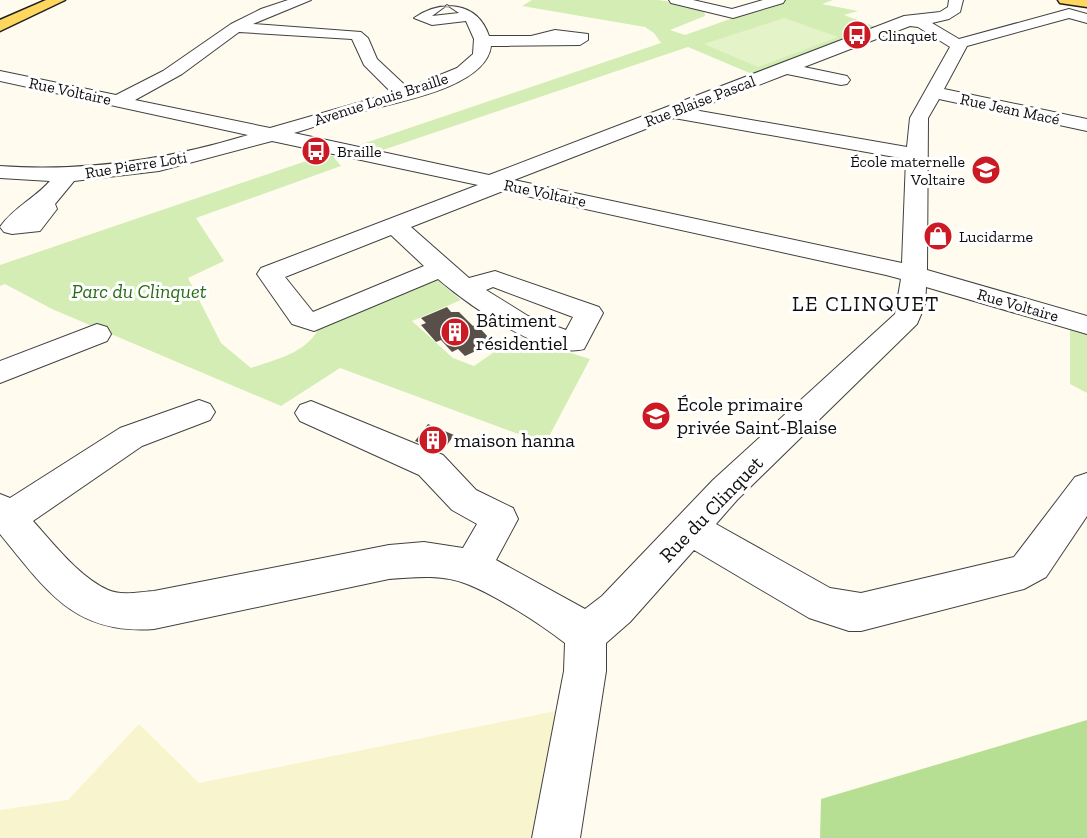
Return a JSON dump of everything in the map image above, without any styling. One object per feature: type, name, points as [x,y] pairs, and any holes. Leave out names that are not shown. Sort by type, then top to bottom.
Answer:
[{"type":"main road","points":[[0,26],[58,0]]},
{"type":"main road","points":[[1065,0],[1087,3]]},
{"type":"street","points":[[119,101],[174,71],[233,27],[265,11],[304,0]]},
{"type":"street","points":[[676,0],[732,14],[777,0]]},
{"type":"street","name":"Rue Blaise Pascal","points":[[441,268],[314,322],[302,318],[270,274],[784,69],[918,18],[948,14],[955,9],[956,0]]},
{"type":"street","points":[[457,4],[483,41],[537,39]]},
{"type":"street","points":[[918,18],[958,44],[1069,13],[1087,19]]},
{"type":"street","points":[[233,27],[359,36],[368,57],[403,93]]},
{"type":"street","name":"Avenue Louis Braille","points":[[269,134],[448,78],[468,67],[479,57],[483,41]]},
{"type":"street","name":"Rue du Clinquet","points":[[586,634],[616,609],[693,528],[725,490],[903,323],[912,305],[916,155],[920,118],[958,44]]},
{"type":"street","points":[[784,69],[841,80]]},
{"type":"street","name":"Rue Voltaire","points":[[0,76],[914,274],[1087,325]]},
{"type":"street","points":[[0,93],[27,81]]},
{"type":"street","name":"Rue Jean Macé","points":[[933,92],[1087,125]]},
{"type":"street","points":[[672,112],[916,155]]},
{"type":"street","name":"Rue Pierre Loti","points":[[0,172],[67,175],[114,172],[164,164],[269,134]]},
{"type":"street","points":[[43,203],[67,175]]},
{"type":"street","points":[[394,225],[468,289]]},
{"type":"street","points":[[0,372],[97,334]]},
{"type":"street","points":[[200,412],[131,437],[4,514],[82,598],[108,609],[124,612],[154,610],[409,560],[441,560],[472,567],[560,615],[586,634],[585,671],[556,838]]},
{"type":"street","points":[[311,413],[431,465],[464,500],[500,519],[472,567]]},
{"type":"street","points":[[693,528],[710,541],[823,605],[849,612],[861,612],[1024,572],[1033,565],[1085,494]]},
{"type":"shaded area","points":[[556,711],[531,838],[0,838],[0,810],[68,800],[139,724],[199,783]]},
{"type":"green space","points":[[532,0],[659,0],[704,8],[705,16],[670,30],[685,35],[784,0],[833,0],[822,4],[858,11],[844,15],[876,27],[752,74],[688,47],[380,151],[374,146],[359,145],[661,43],[654,33],[645,27],[522,6]]},
{"type":"green space","points":[[784,18],[838,37],[758,67],[704,44]]},
{"type":"green space","name":"Parc du Clinquet","points":[[324,155],[333,156],[341,166],[196,218],[224,261],[188,278],[221,343],[251,368],[297,350],[305,345],[318,330],[436,279],[461,300],[412,321],[453,358],[474,366],[517,336],[590,359],[545,444],[340,368],[281,406],[52,309],[5,284],[0,286],[0,265]]},
{"type":"green space","points":[[1070,323],[1087,327],[1087,393],[1070,384]]},
{"type":"green space","points":[[1087,720],[1087,838],[820,838],[821,799]]},
{"type":"building","name":"Bâtiment résidentiel","points":[[447,307],[451,312],[459,312],[473,326],[476,324],[489,338],[486,339],[491,344],[465,356],[458,349],[452,352],[441,340],[436,342],[421,325],[426,323],[421,318]]},
{"type":"building","name":"maison hanna","points":[[428,424],[454,435],[442,452],[415,441]]},
{"type":"place","name":"Clinquet","points":[[857,35]]},
{"type":"place","name":"Braille","points":[[316,151]]},
{"type":"place","name":"École maternelle Voltaire","points":[[986,170]]},
{"type":"place","name":"Lucidarme","points":[[938,236]]},
{"type":"place","name":"Bâtiment résidentiel","points":[[455,332]]},
{"type":"place","name":"École primaire privée Saint-Blaise","points":[[656,416]]},
{"type":"place","name":"maison hanna","points":[[433,440]]},
{"type":"district","name":"LE CLINQUET","points":[[866,303]]}]
